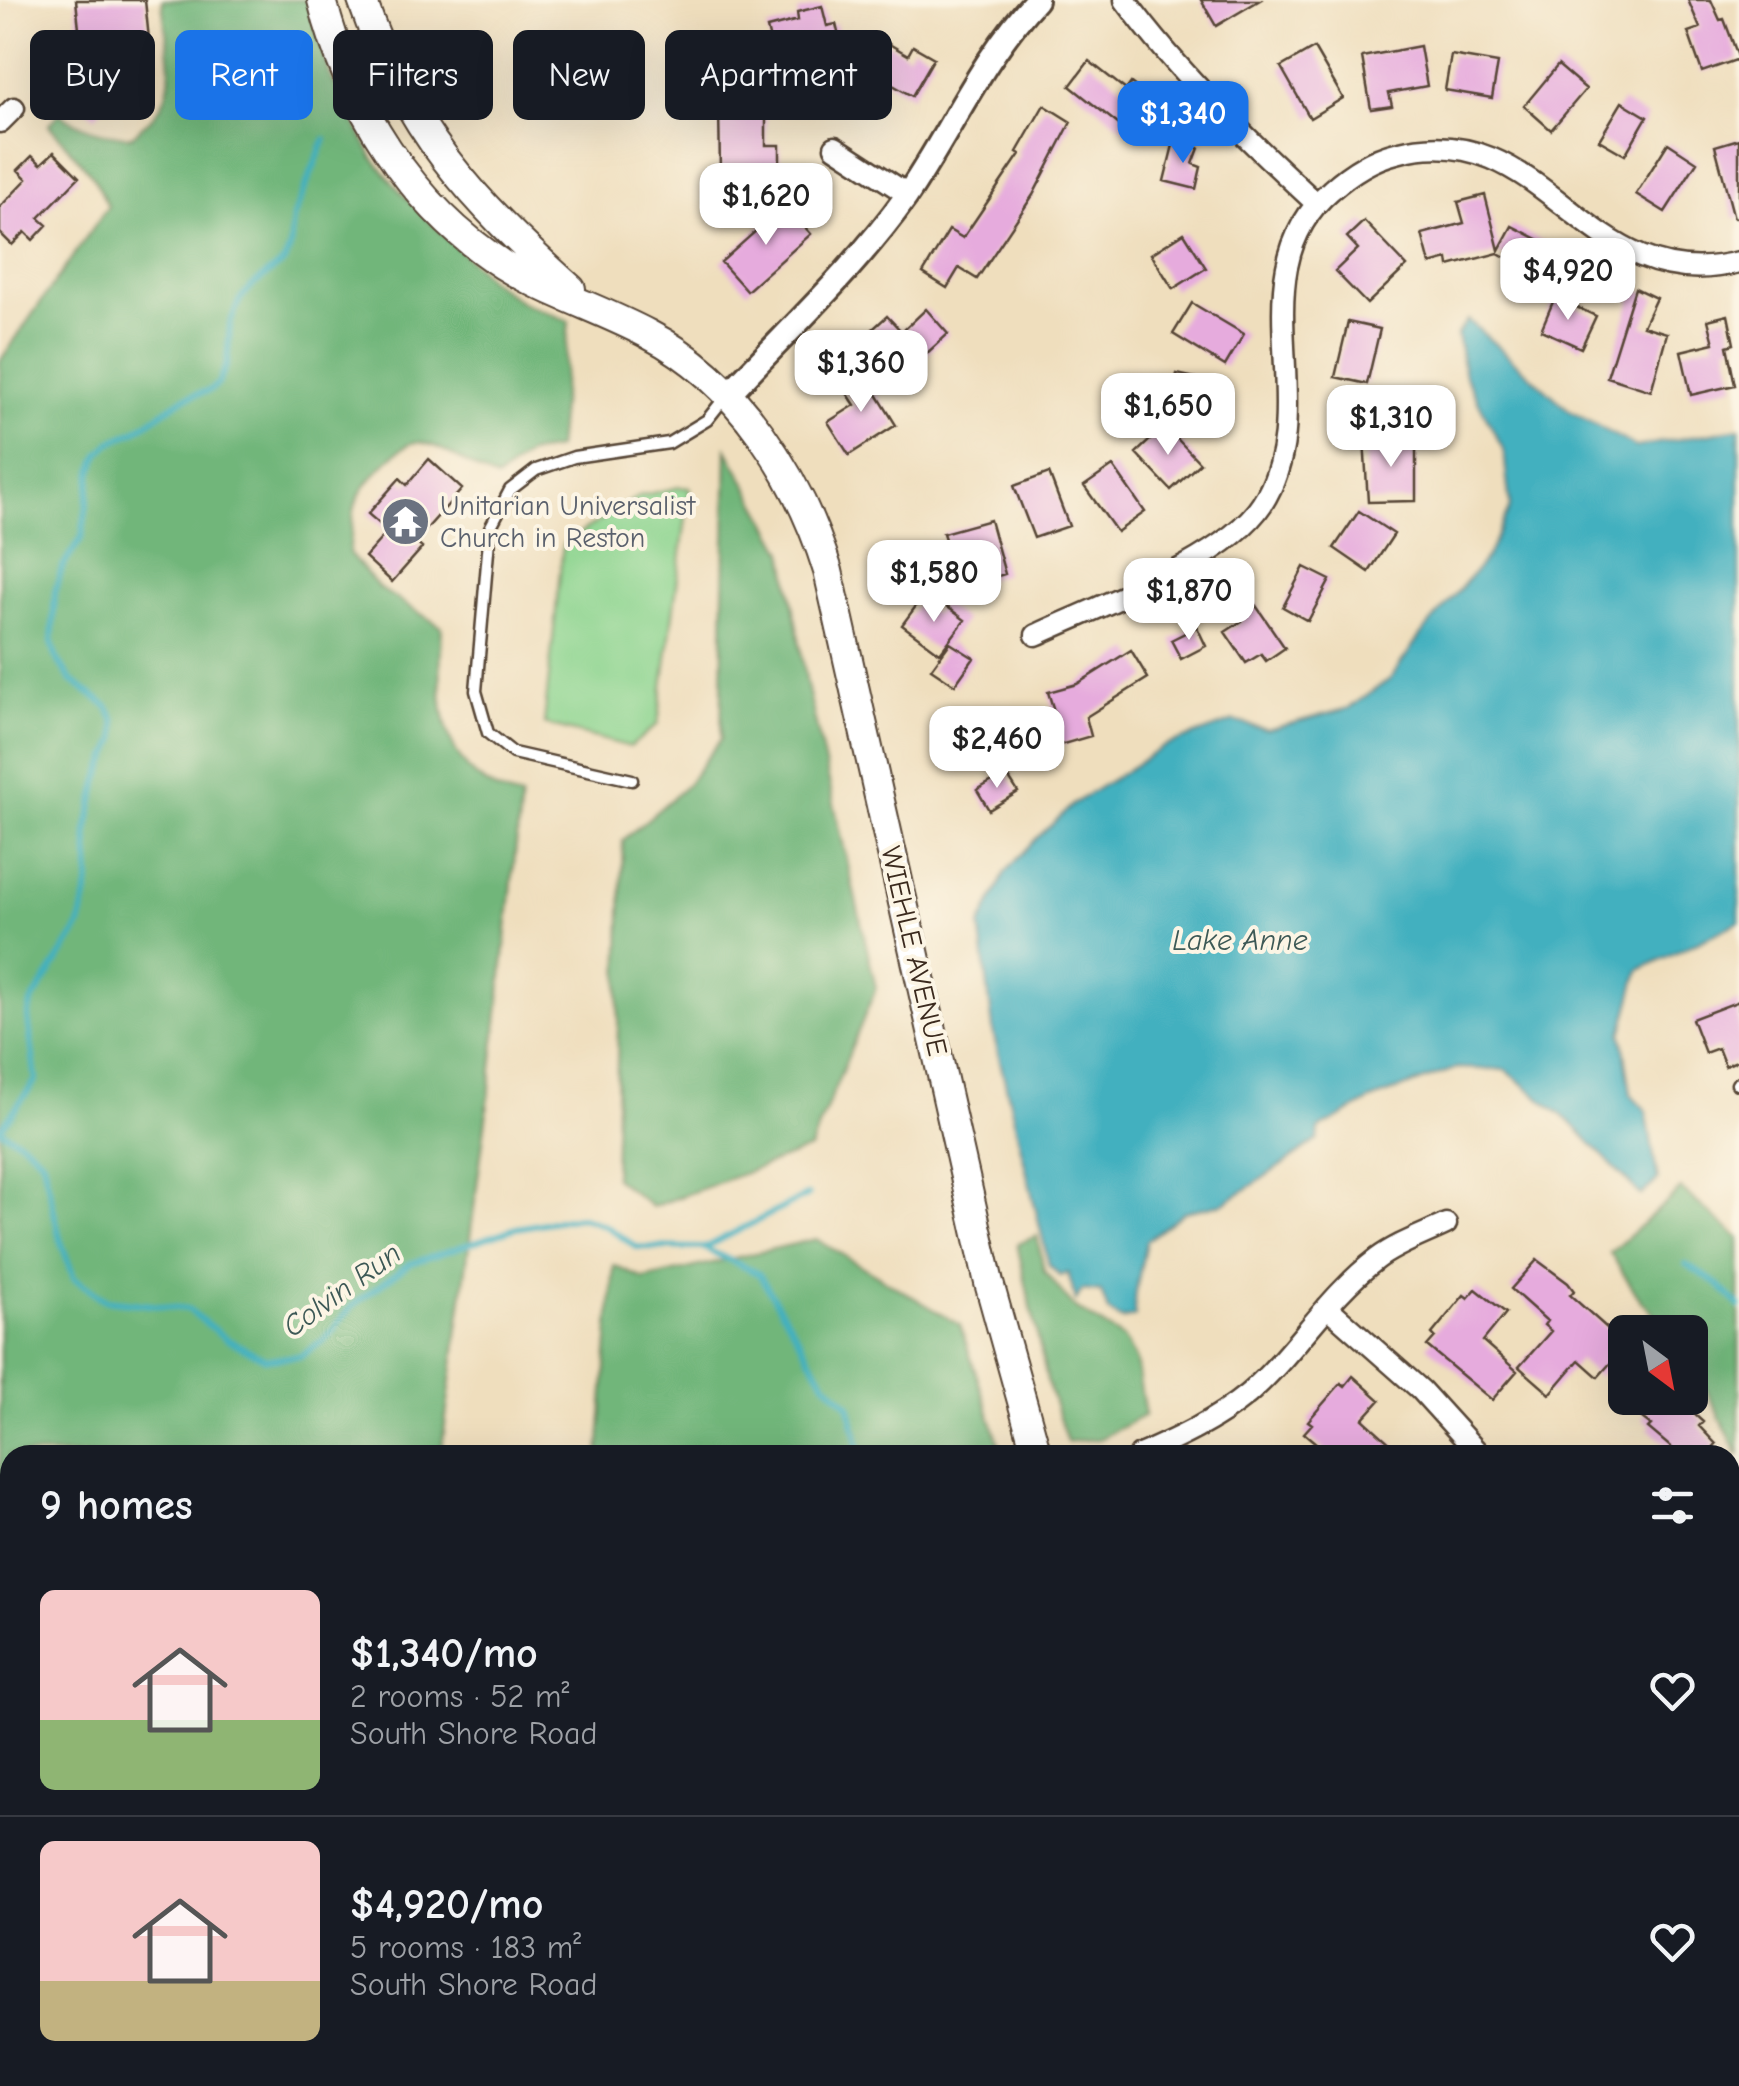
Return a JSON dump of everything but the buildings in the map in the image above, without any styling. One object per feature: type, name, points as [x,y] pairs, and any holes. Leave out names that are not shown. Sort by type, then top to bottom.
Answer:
[{"type":"main road","name":"WIEHLE AVENUE","points":[[322,0],[340,61],[359,102],[416,187],[438,210],[502,264],[652,336],[680,354],[727,396],[780,463],[802,500],[824,557],[989,1283],[1033,1445]]},
{"type":"main road","name":"WIEHLE AVENUE","points":[[362,0],[394,79],[454,173],[492,216],[591,306]]},
{"type":"street","points":[[727,396],[847,272],[907,194],[986,61],[1036,0]]},
{"type":"street","points":[[1126,0],[1193,84],[1317,204]]},
{"type":"street","points":[[835,146],[907,194]]},
{"type":"street","points":[[1036,635],[1202,557],[1245,526],[1262,504],[1284,455],[1287,428],[1283,282],[1300,228],[1317,204],[1346,176],[1396,153],[1420,148],[1470,151],[1521,172],[1615,244],[1640,258],[1692,269],[1739,262]]},
{"type":"street","points":[[1163,1445],[1192,1432],[1232,1406],[1273,1370],[1328,1307],[1382,1256],[1446,1224]]},
{"type":"street","points":[[1328,1307],[1422,1390],[1471,1445]]},
{"type":"lane","points":[[632,780],[513,753],[488,733],[476,691],[490,528],[510,490],[536,470],[574,457],[669,443],[707,420],[727,396]]},
{"type":"green space","points":[[162,0],[309,0],[333,81],[333,120],[353,120],[373,158],[403,195],[490,280],[521,302],[569,321],[557,449],[528,454],[497,479],[440,448],[412,443],[394,455],[368,483],[358,498],[352,525],[349,553],[379,588],[442,627],[443,707],[457,754],[472,773],[493,788],[521,798],[490,1088],[442,1445],[0,1445],[0,361],[108,206],[93,176],[49,125],[53,120],[72,120],[94,130],[132,136],[149,120],[155,120],[169,82]]},
{"type":"green space","points":[[727,449],[784,552],[807,685],[876,988],[810,1149],[652,1207],[614,1178],[623,840],[684,788],[721,739]]},
{"type":"green space","points":[[690,488],[658,724],[630,747],[544,724],[563,544],[639,496]]},
{"type":"green space","points":[[1681,1189],[1739,1238],[1739,1445],[1734,1445],[1708,1394],[1708,1315],[1655,1315],[1610,1253]]},
{"type":"green space","points":[[1037,1236],[1044,1271],[1074,1307],[1124,1339],[1136,1361],[1145,1415],[1099,1439],[1067,1442],[1048,1384],[1017,1244]]},
{"type":"green space","points":[[816,1239],[960,1325],[1000,1445],[600,1445],[614,1265],[644,1279]]},
{"type":"water","name":"Lake Anne","points":[[1468,320],[1570,411],[1636,447],[1739,428],[1739,922],[1639,970],[1622,1034],[1631,1094],[1646,1110],[1658,1180],[1641,1195],[1571,1123],[1506,1070],[1457,1068],[1371,1100],[1319,1129],[1318,1140],[1222,1204],[1184,1212],[1146,1241],[1135,1316],[1122,1320],[1108,1311],[1101,1292],[1082,1290],[1076,1301],[1068,1273],[1060,1276],[1049,1265],[994,1036],[980,926],[1005,873],[1036,839],[1075,803],[1165,746],[1234,721],[1267,730],[1349,708],[1390,679],[1420,636],[1487,557],[1510,507],[1504,451],[1465,376],[1457,334]]},
{"type":"waterway","name":"Colvin Run","points":[[325,139],[293,218],[290,248],[284,262],[240,299],[230,324],[227,364],[218,384],[184,398],[110,443],[99,454],[92,471],[82,537],[62,568],[55,592],[52,642],[56,657],[71,680],[107,706],[115,721],[116,739],[99,779],[87,831],[90,877],[80,926],[31,1003],[28,1018],[36,1080],[0,1130],[43,1161],[60,1239],[74,1278],[105,1300],[188,1309],[226,1339],[266,1359],[301,1356],[324,1340],[353,1305],[409,1264],[516,1228],[579,1217],[606,1226],[636,1247],[704,1248],[808,1195]]},
{"type":"waterway","points":[[704,1248],[759,1274],[825,1382],[849,1405],[859,1445]]},
{"type":"waterway","points":[[1686,1264],[1719,1285],[1739,1306]]},
{"type":"place","name":"Unitarian Universalist Church in Reston","points":[[405,522]]}]
